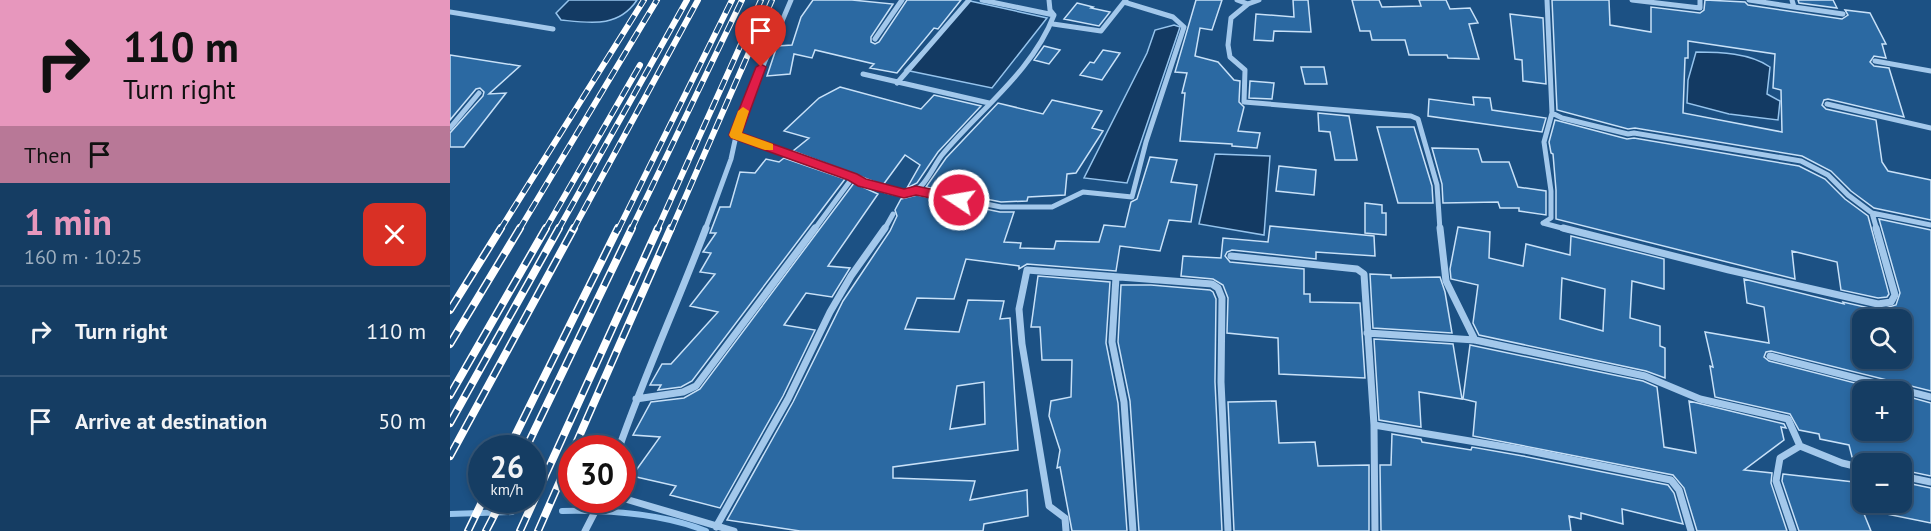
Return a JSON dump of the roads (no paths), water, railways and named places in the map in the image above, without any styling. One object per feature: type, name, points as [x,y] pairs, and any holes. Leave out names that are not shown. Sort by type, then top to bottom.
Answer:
[{"type":"street","points":[[624,435],[714,206],[730,159],[735,135],[761,67],[791,0]]},
{"type":"street","points":[[875,39],[902,0]]},
{"type":"street","points":[[897,83],[969,0]]},
{"type":"street","points":[[982,0],[1054,15]]},
{"type":"street","points":[[916,190],[939,160],[1029,58],[1053,24],[1054,15],[1050,10],[1049,0]]},
{"type":"street","points":[[1237,0],[1248,4]]},
{"type":"street","points":[[1259,0],[1248,4],[1231,18],[1228,45],[1230,57],[1245,70],[1244,102],[1418,118],[1437,185],[1444,274],[1475,340]]},
{"type":"street","points":[[1547,0],[1552,113],[1544,142],[1551,191],[1551,218],[1544,223],[1729,270],[1878,304],[1891,302],[1895,295],[1872,213]]},
{"type":"street","points":[[1632,0],[1700,8],[1700,0]]},
{"type":"street","points":[[1749,0],[1843,14]]},
{"type":"street","points":[[1792,0],[1794,7]]},
{"type":"street","points":[[735,135],[853,177],[862,183],[904,193],[916,190],[1001,207],[1052,207],[1083,192],[1132,197],[1146,142],[1184,27],[1173,17],[1125,1],[1101,31],[1053,24]]},
{"type":"street","points":[[450,12],[483,19],[553,28]]},
{"type":"street","points":[[1875,61],[1931,71]]},
{"type":"street","points":[[863,74],[988,103]]},
{"type":"street","points":[[450,128],[479,93]]},
{"type":"street","points":[[1827,104],[1931,128]]},
{"type":"street","points":[[1552,113],[1562,118],[1628,134],[1634,133],[1801,161],[1828,175],[1848,195],[1872,213],[1931,225]]},
{"type":"street","points":[[636,399],[683,392],[696,386],[853,177]]},
{"type":"street","points":[[716,526],[788,399],[830,312],[851,276],[893,214]]},
{"type":"street","points":[[1231,256],[1360,270],[1364,274],[1374,425],[1376,531]]},
{"type":"street","points":[[1066,531],[1065,518],[1049,506],[1034,424],[1019,309],[1026,270],[1212,285],[1220,293],[1228,531]]},
{"type":"street","points":[[1116,277],[1112,342],[1124,402],[1133,531]]},
{"type":"street","points":[[1367,333],[1475,340],[1645,376],[1700,399],[1788,419],[1800,446],[1852,465]]},
{"type":"street","points":[[1770,356],[1931,397]]},
{"type":"street","points":[[1374,425],[1524,450],[1671,480],[1679,490],[1691,531]]},
{"type":"street","points":[[1793,531],[1776,481],[1780,458],[1800,446]]},
{"type":"street","points":[[1912,478],[1931,482]]},
{"type":"street","points":[[636,502],[734,531]]},
{"type":"street","points":[[585,531],[594,513]]},
{"type":"water","points":[[569,0],[637,0],[630,9],[613,19],[603,22],[583,22],[561,20],[556,13]]},
{"type":"water","points":[[970,1],[1047,18],[992,88],[905,70]]},
{"type":"water","points":[[1174,25],[1180,27],[1127,183],[1084,178],[1147,53],[1155,30]]},
{"type":"water","points":[[1696,52],[1744,56],[1770,67],[1767,94],[1780,101],[1778,120],[1729,114],[1687,103],[1688,80]]},
{"type":"water","points":[[1215,154],[1270,156],[1264,235],[1199,224]]},
{"type":"waterway","points":[[450,514],[481,513]]},
{"type":"waterway","points":[[623,513],[653,516],[706,531]]},
{"type":"railway","points":[[500,230],[644,0]]},
{"type":"railway","points":[[519,230],[657,0]]},
{"type":"railway","points":[[558,230],[687,0]]},
{"type":"railway","points":[[573,230],[698,0]]},
{"type":"railway","points":[[618,230],[732,0]]},
{"type":"railway","points":[[631,230],[742,0]]},
{"type":"railway","points":[[657,230],[761,0]]},
{"type":"railway","points":[[671,230],[772,0]]},
{"type":"railway","points":[[545,230],[640,65]]},
{"type":"railway","points":[[450,310],[501,228]]},
{"type":"railway","points":[[450,344],[520,228]]},
{"type":"railway","points":[[450,395],[546,228]]},
{"type":"railway","points":[[450,423],[559,228]]},
{"type":"railway","points":[[450,456],[574,228]]},
{"type":"railway","points":[[515,435],[618,228]]},
{"type":"railway","points":[[532,435],[632,228]]},
{"type":"railway","points":[[520,531],[658,228]]},
{"type":"railway","points":[[580,435],[671,228]]},
{"type":"railway","points":[[538,531],[558,486]]},
{"type":"railway","points":[[468,531],[477,513]]},
{"type":"railway","points":[[486,531],[495,513]]}]
